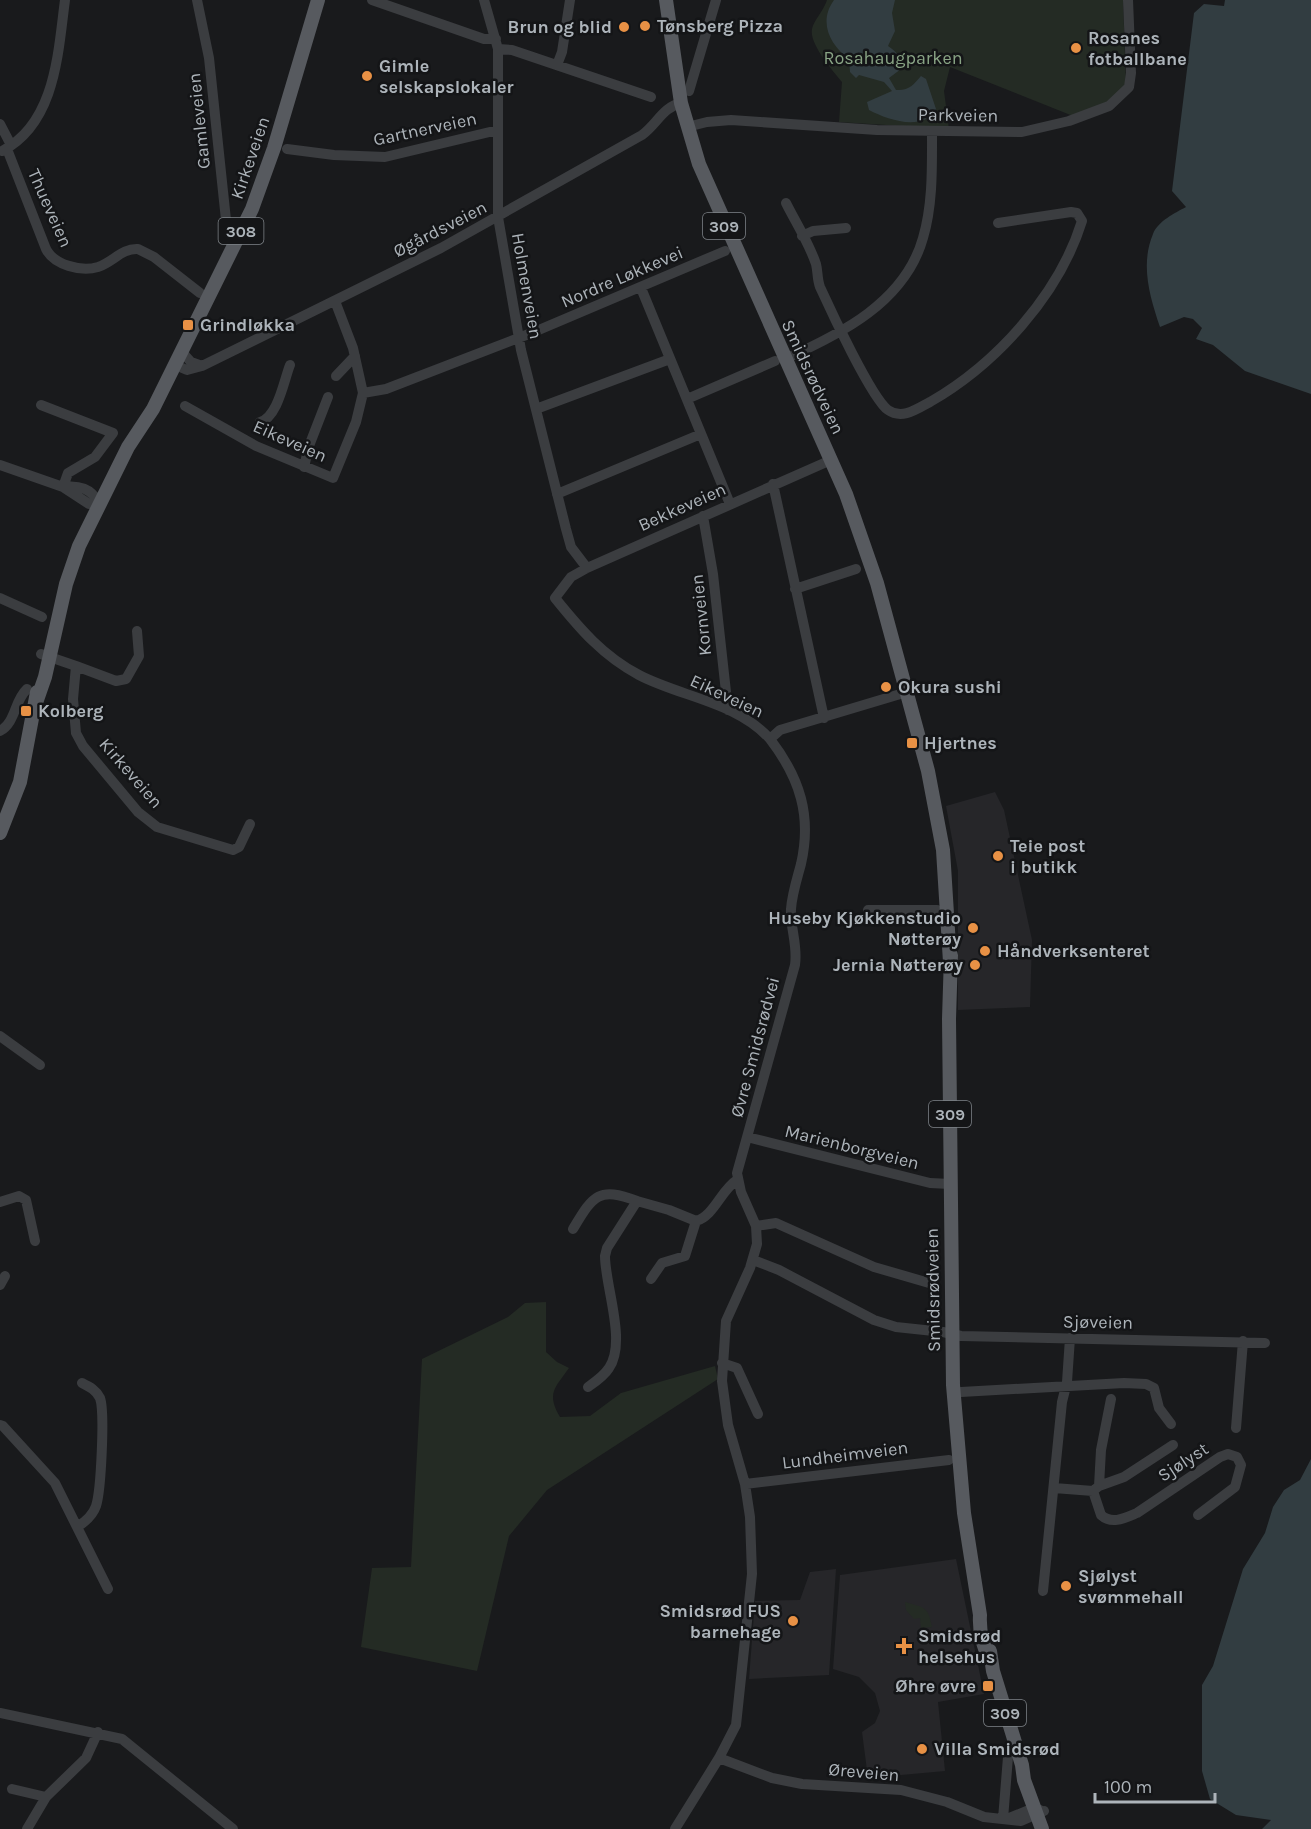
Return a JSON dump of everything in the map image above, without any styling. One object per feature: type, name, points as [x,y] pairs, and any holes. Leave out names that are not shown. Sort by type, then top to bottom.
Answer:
[{"type":"main road","name":"Kirkeveien","points":[[0,833],[20,782],[45,655],[94,500],[105,474],[128,447],[153,409],[264,181],[318,0]]},
{"type":"main road","name":"Smidsrødveien","points":[[666,0],[685,97],[687,127],[715,204],[780,360],[831,460],[862,537],[928,771],[944,815],[953,865],[955,904],[950,962],[951,1334],[961,1485],[984,1648],[990,1660],[1022,1765],[1030,1778],[1039,1816],[1051,1829]]},
{"type":"street","points":[[6,149],[30,128],[48,96],[55,73],[65,0]]},
{"type":"street","name":"Gamleveien","points":[[197,0],[209,57],[228,239]]},
{"type":"street","points":[[372,0],[651,97]]},
{"type":"street","name":"Holmenveien","points":[[484,0],[497,44],[498,217],[519,337],[571,547],[586,568]]},
{"type":"street","points":[[557,65],[562,52],[570,0]]},
{"type":"street","points":[[685,97],[716,0]]},
{"type":"street","name":"Parkveien","points":[[687,127],[707,122],[732,120],[932,132],[1033,131],[1094,114],[1125,93],[1130,83],[1128,0]]},
{"type":"street","name":"Øgårdsveien","points":[[175,365],[187,370],[202,366],[498,217],[642,135],[654,126],[667,108],[685,97]]},
{"type":"street","name":"Thueveien","points":[[0,124],[6,149],[46,249],[54,260],[67,265],[93,268],[122,253],[138,249],[154,257],[200,293]]},
{"type":"street","name":"Gartnerveien","points":[[287,148],[334,155],[385,157],[498,130]]},
{"type":"street","points":[[687,399],[843,331],[886,297],[917,254],[930,204],[932,132]]},
{"type":"street","points":[[786,203],[816,266],[820,286],[879,400],[890,411],[903,414],[915,410],[956,385],[996,352],[1038,303],[1067,255],[1082,221],[1077,213],[1071,212],[998,223]]},
{"type":"street","points":[[802,236],[813,231],[846,228]]},
{"type":"street","name":"Nordre Løkkevei","points":[[363,393],[386,388],[519,337],[725,251]]},
{"type":"street","points":[[641,288],[730,504]]},
{"type":"street","name":"Eikeveien","points":[[185,406],[256,446],[333,478],[356,422],[363,393],[345,322],[334,301]]},
{"type":"street","points":[[182,352],[191,362],[202,366]]},
{"type":"street","points":[[336,376],[355,356]]},
{"type":"street","points":[[536,409],[670,359]]},
{"type":"street","points":[[260,422],[266,420],[272,413],[291,364]]},
{"type":"street","points":[[304,467],[309,446],[328,397]]},
{"type":"street","points":[[40,405],[113,433],[95,457],[68,473],[63,488]]},
{"type":"street","points":[[557,494],[701,434]]},
{"type":"street","name":"Bekkeveien","points":[[555,598],[571,577],[586,568],[831,460]]},
{"type":"street","points":[[0,465],[63,488],[77,486],[94,500]]},
{"type":"street","points":[[773,484],[824,718]]},
{"type":"street","name":"Kornveien","points":[[703,516],[713,574],[728,710]]},
{"type":"street","points":[[795,589],[856,569]]},
{"type":"street","points":[[0,598],[42,617]]},
{"type":"street","name":"Eikeveien","points":[[555,598],[596,646],[614,660],[659,684],[728,710],[752,723],[770,739],[780,730],[907,692]]},
{"type":"street","points":[[45,655],[116,681],[126,679],[139,656],[137,631]]},
{"type":"street","name":"Kirkeveien","points":[[76,666],[73,699],[76,733],[83,746],[147,820],[166,830],[233,850],[239,847],[250,824]]},
{"type":"street","points":[[0,731],[8,725],[21,696],[27,689]]},
{"type":"street","name":"Øvre Smidsrødvei","points":[[737,1180],[795,965],[796,942],[791,911],[806,833],[805,809],[801,796],[770,739]]},
{"type":"street","points":[[868,910],[936,910]]},
{"type":"street","points":[[0,1036],[40,1065]]},
{"type":"street","name":"Marienborgveien","points":[[747,1137],[922,1182],[950,1184]]},
{"type":"street","points":[[651,1279],[662,1263],[685,1256],[696,1221],[706,1216],[726,1190],[737,1180],[756,1226],[757,1244],[753,1260],[726,1321],[723,1363],[725,1412],[745,1484],[753,1540],[752,1574],[738,1714],[733,1733],[675,1829]]},
{"type":"street","points":[[573,1229],[587,1205],[600,1194],[618,1194],[696,1221]]},
{"type":"street","points":[[0,1202],[19,1196],[26,1200],[35,1241]]},
{"type":"street","points":[[588,1387],[606,1372],[613,1361],[615,1341],[605,1256],[612,1240],[637,1201]]},
{"type":"street","points":[[756,1226],[776,1223],[874,1267],[929,1283]]},
{"type":"street","name":"Sjøveien","points":[[753,1260],[779,1270],[874,1320],[896,1327],[951,1334],[1264,1343]]},
{"type":"street","points":[[1043,1591],[1062,1402],[1067,1385],[1070,1338]]},
{"type":"street","points":[[1236,1428],[1243,1341]]},
{"type":"street","points":[[723,1363],[737,1368],[758,1414]]},
{"type":"street","points":[[77,1527],[91,1516],[96,1504],[100,1471],[101,1401],[95,1390],[82,1383]]},
{"type":"street","points":[[961,1392],[1067,1385],[1124,1383],[1152,1385],[1159,1408],[1171,1424]]},
{"type":"street","name":"Sjølyst","points":[[1112,1399],[1101,1450],[1096,1488],[1101,1515],[1111,1520],[1122,1519],[1137,1513],[1220,1457],[1228,1454],[1238,1457],[1241,1465],[1234,1487],[1198,1515]]},
{"type":"street","points":[[0,1425],[55,1483],[108,1589]]},
{"type":"street","name":"Sjølyst","points":[[1054,1488],[1096,1488],[1124,1477],[1173,1445]]},
{"type":"street","name":"Lundheimveien","points":[[745,1484],[949,1460]]},
{"type":"street","points":[[0,1713],[98,1732],[122,1739],[233,1829]]},
{"type":"street","points":[[27,1829],[46,1797],[86,1758],[98,1732]]},
{"type":"street","points":[[1008,1757],[1005,1819],[1039,1816]]},
{"type":"street","name":"Øreveien","points":[[719,1758],[772,1778],[802,1784],[891,1789],[947,1802],[984,1817],[1005,1819]]},
{"type":"street","points":[[12,1789],[46,1797]]},
{"type":"shaded area","points":[[834,0],[895,0],[892,13],[895,31],[888,46],[898,56],[901,69],[889,78],[896,90],[908,88],[921,76],[926,79],[936,109],[930,116],[923,120],[905,122],[869,110],[867,102],[892,91],[884,82],[859,75],[856,78],[850,72],[849,59],[836,47],[828,32],[827,17]]},
{"type":"shaded area","points":[[1225,0],[1311,0],[1311,394],[1245,371],[1213,345],[1196,339],[1202,328],[1193,319],[1184,317],[1160,327],[1150,293],[1147,257],[1155,229],[1163,221],[1186,207],[1172,191],[1194,13],[1204,4],[1224,6]]},
{"type":"shaded area","points":[[995,792],[1004,810],[1032,940],[1030,1007],[958,1010],[958,871],[946,806]]},
{"type":"shaded area","points":[[1311,1459],[1311,1829],[1262,1829],[1271,1820],[1236,1815],[1210,1799],[1202,1771],[1202,1685],[1213,1666],[1243,1569],[1265,1533],[1273,1507],[1284,1490],[1300,1480]]},
{"type":"shaded area","name":"Smidsrød helsehus","points":[[956,1559],[984,1694],[938,1702],[945,1771],[868,1778],[862,1732],[875,1723],[880,1711],[875,1693],[859,1677],[833,1669],[840,1575]]},
{"type":"shaded area","name":"Smidsrød FUS barnehage","points":[[836,1569],[829,1675],[749,1679],[755,1601],[800,1600],[810,1572]]},
{"type":"green space","name":"Rosahaugparken","points":[[827,0],[1123,0],[1126,83],[1122,90],[1110,100],[1073,116],[950,67],[944,91],[949,129],[839,122],[842,82],[822,57],[812,35],[813,26]]},
{"type":"green space","points":[[546,1302],[546,1352],[557,1362],[569,1368],[556,1386],[553,1396],[560,1417],[590,1416],[621,1393],[715,1366],[718,1379],[547,1490],[509,1536],[477,1671],[361,1647],[372,1568],[411,1567],[422,1359],[508,1317],[525,1303]]},
{"type":"green space","points":[[905,1602],[927,1611],[932,1627],[921,1628],[920,1618],[914,1619],[906,1610]]},
{"type":"place","name":"Tønsberg Pizza","points":[[645,26]]},
{"type":"place","name":"Brun og blid","points":[[624,27]]},
{"type":"place","name":"Rosanes fotballbane","points":[[1076,48]]},
{"type":"place","name":"Gimle selskapslokaler","points":[[367,76]]},
{"type":"place","name":"Grindløkka","points":[[188,325]]},
{"type":"place","name":"Okura sushi","points":[[886,687]]},
{"type":"place","name":"Kolberg","points":[[26,711]]},
{"type":"place","name":"Hjertnes","points":[[912,743]]},
{"type":"place","name":"Teie post i butikk","points":[[998,856]]},
{"type":"place","name":"Huseby Kjøkkenstudio Nøtterøy","points":[[973,928]]},
{"type":"place","name":"Håndverksenteret","points":[[985,951]]},
{"type":"place","name":"Jernia Nøtterøy","points":[[975,965]]},
{"type":"place","name":"Sjølyst svømmehall","points":[[1066,1586]]},
{"type":"place","name":"Smidsrød FUS barnehage","points":[[793,1621]]},
{"type":"place","name":"Smidsrød helsehus","points":[[904,1646]]},
{"type":"place","name":"Øhre øvre","points":[[988,1686]]},
{"type":"place","name":"Villa Smidsrød","points":[[922,1749]]}]
